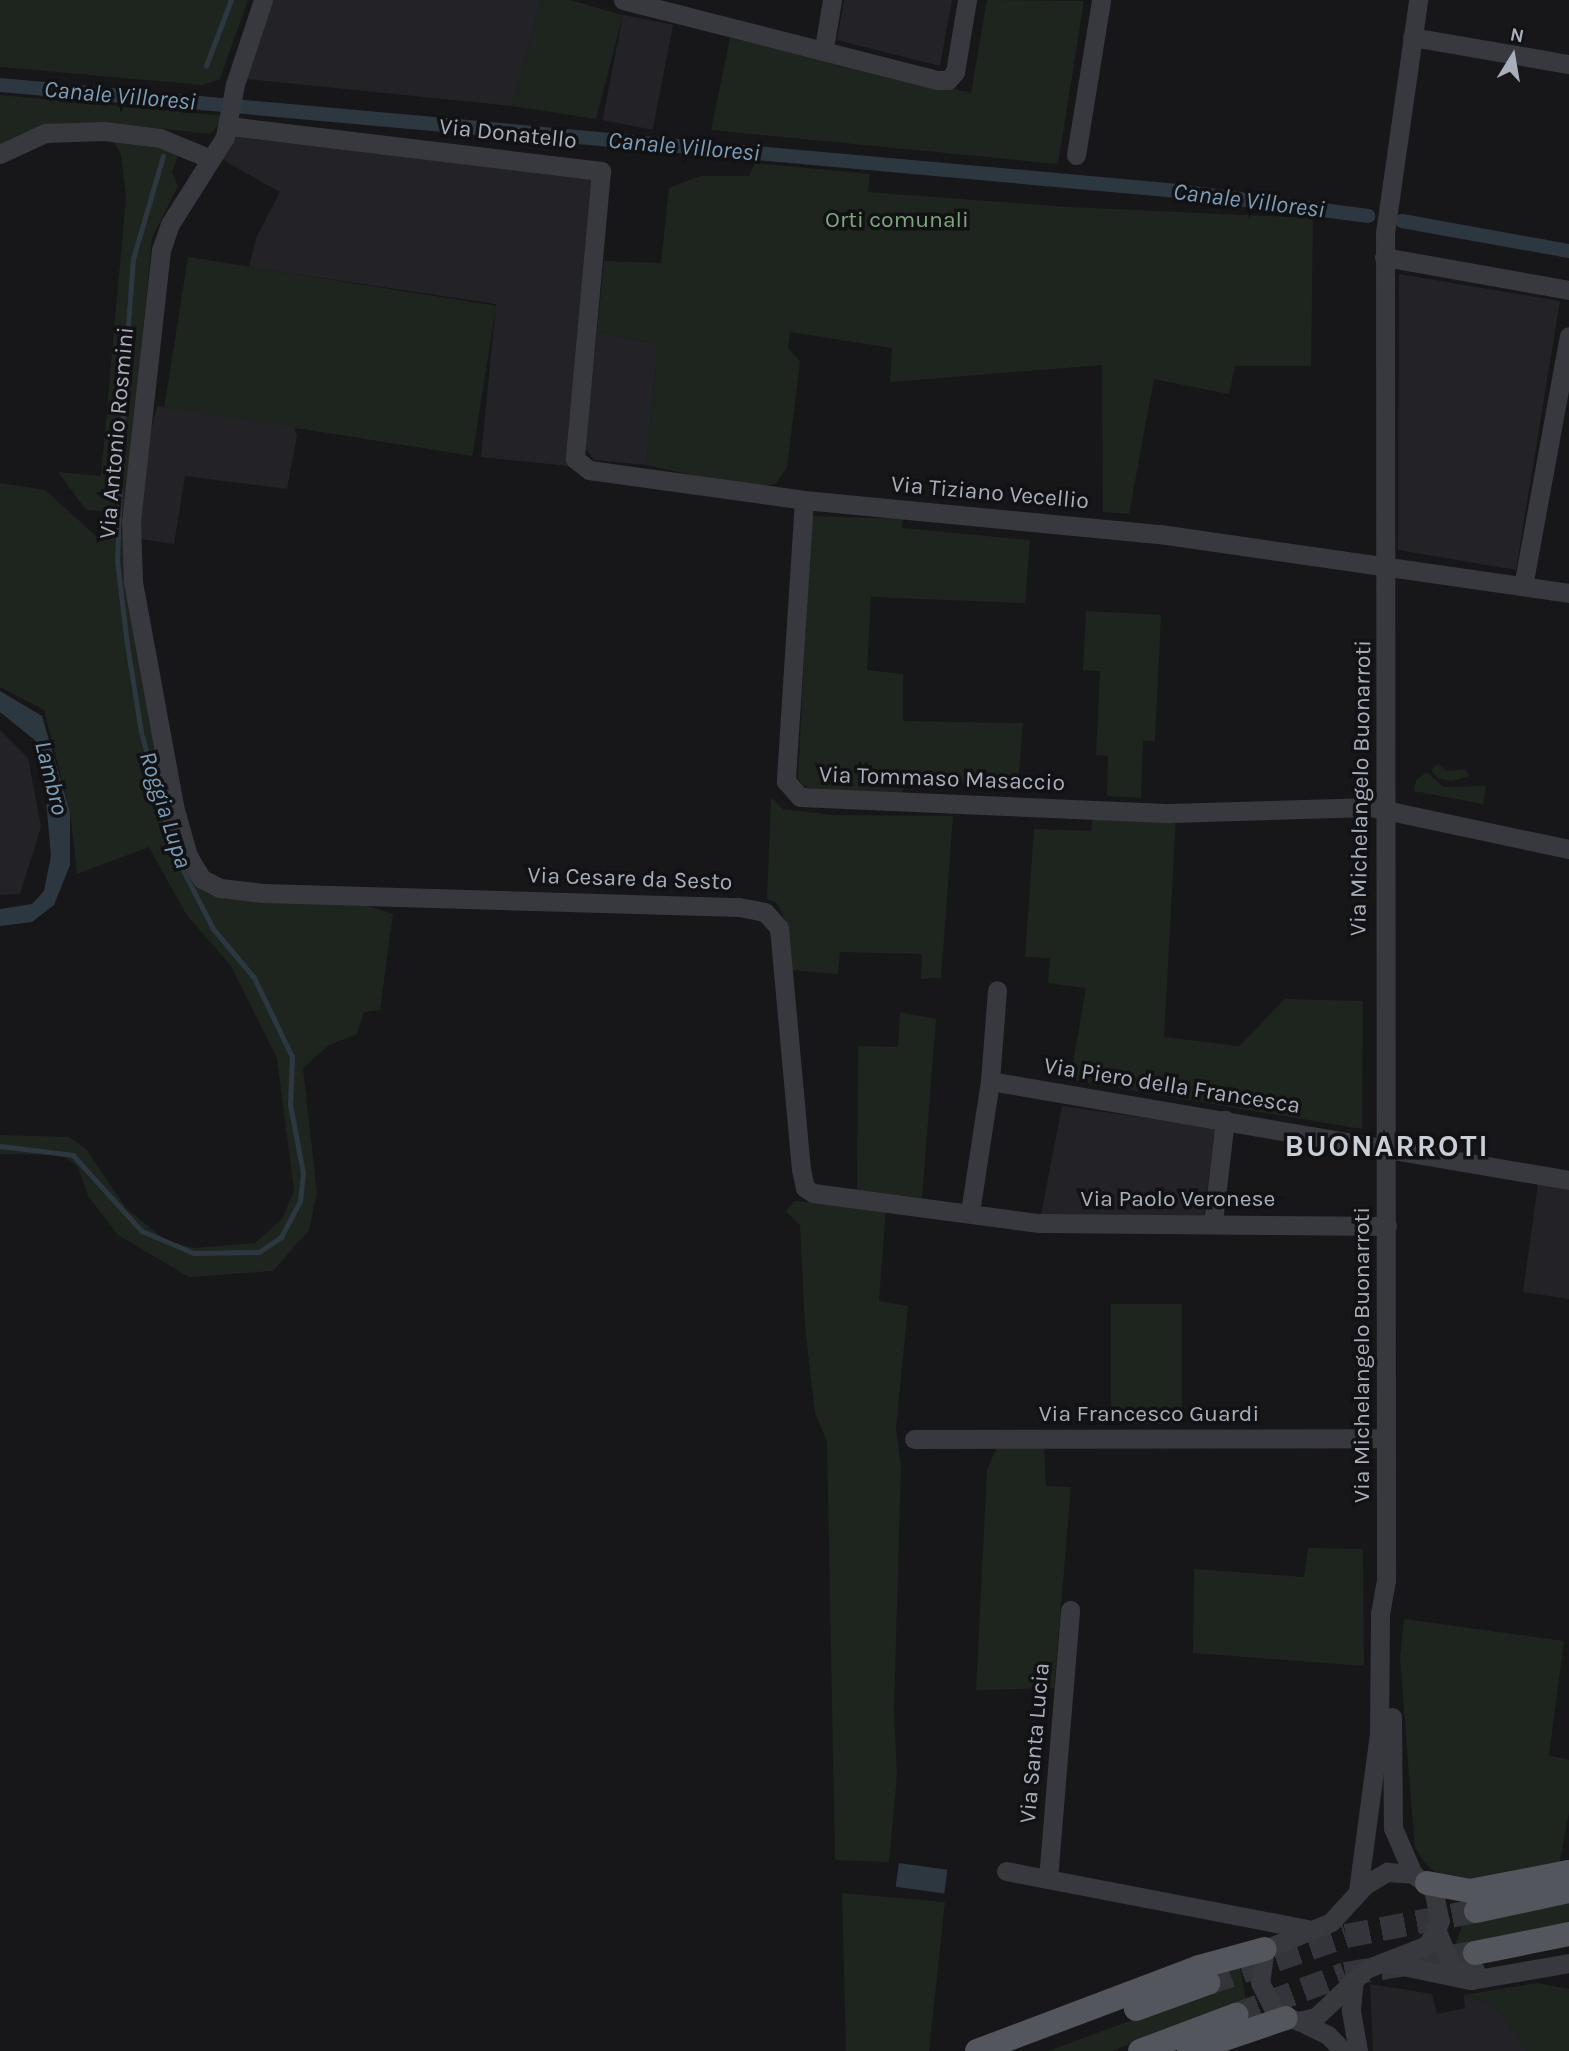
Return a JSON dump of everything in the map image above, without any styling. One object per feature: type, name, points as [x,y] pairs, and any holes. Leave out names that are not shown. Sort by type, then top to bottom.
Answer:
[{"type":"main road","points":[[1420,1879],[1470,1891],[1569,1872]]},
{"type":"main road","points":[[1476,1911],[1569,1891]]},
{"type":"main road","points":[[1468,1962],[1569,1934]]},
{"type":"main road","points":[[977,2051],[1199,1967],[1267,1947]]},
{"type":"main road","points":[[1023,2051],[1208,1983]]},
{"type":"main road","points":[[1140,2051],[1236,2015]]},
{"type":"main road","points":[[1189,2051],[1292,2019]]},
{"type":"street","points":[[230,120],[233,93],[263,0]]},
{"type":"street","points":[[623,0],[948,80],[956,72],[967,0]]},
{"type":"street","points":[[824,48],[832,0]]},
{"type":"street","points":[[1076,155],[1101,0]]},
{"type":"street","name":"Via Michelangelo Buonarroti","points":[[1418,0],[1384,257],[1386,1580],[1392,1615],[1393,1828],[1440,1910],[1437,1931],[1451,1965],[1468,1962]]},
{"type":"street","points":[[1412,37],[1569,64]]},
{"type":"street","name":"Via Antonio Rosmini","points":[[202,879],[187,856],[174,806],[133,582],[131,522],[161,250],[170,224],[211,159],[230,120]]},
{"type":"street","name":"Via Donatello","points":[[230,120],[601,172],[575,459],[589,470]]},
{"type":"street","points":[[0,154],[45,133],[91,131],[160,138],[211,159]]},
{"type":"street","points":[[1384,257],[1569,290]]},
{"type":"street","points":[[1523,586],[1569,336]]},
{"type":"street","name":"Via Tiziano Vecellio","points":[[589,470],[804,500],[1082,525],[1386,564],[1569,593]]},
{"type":"street","name":"Via Tommaso Masaccio","points":[[804,500],[786,781],[800,797],[1171,813],[1385,811],[1569,849]]},
{"type":"street","name":"Via Cesare da Sesto","points":[[202,879],[220,888],[263,893],[739,907],[765,912],[779,928],[801,1169],[805,1188],[813,1193]]},
{"type":"street","points":[[970,1212],[990,1081],[997,990]]},
{"type":"street","name":"Via Piero della Francesca","points":[[990,1081],[1569,1180]]},
{"type":"street","points":[[1213,1222],[1224,1121]]},
{"type":"street","name":"Via Paolo Veronese","points":[[813,1193],[1039,1223],[1213,1222],[1387,1226]]},
{"type":"street","name":"Via Francesco Guardi","points":[[914,1439],[1385,1438]]},
{"type":"street","name":"Via Michelangelo Buonarroti","points":[[1359,1891],[1379,1733],[1380,1615],[1386,1580]]},
{"type":"street","name":"Via Santa Lucia","points":[[1048,1879],[1070,1610]]},
{"type":"street","points":[[1006,1871],[1249,1921],[1312,1930]]},
{"type":"street","points":[[1267,1947],[1312,1930],[1337,1917],[1359,1891],[1387,1872],[1420,1879]]},
{"type":"street","points":[[1249,1921],[1263,1930],[1267,1947],[1259,1969],[1261,1991],[1270,2007],[1328,2035],[1343,2051]]},
{"type":"street","points":[[1292,2019],[1327,2011],[1354,1980],[1380,1962],[1419,1951],[1437,1931]]},
{"type":"street","points":[[1468,1962],[1569,1952]]},
{"type":"street","points":[[1380,1962],[1459,1980],[1569,1963]]},
{"type":"street","points":[[1525,1971],[1569,1975]]},
{"type":"street","points":[[1354,1980],[1351,2011],[1358,2051]]},
{"type":"shaded area","points":[[270,0],[541,0],[512,106],[246,79]]},
{"type":"shaded area","points":[[844,0],[952,0],[940,66],[837,40]]},
{"type":"shaded area","points":[[623,15],[673,25],[653,130],[603,120]]},
{"type":"shaded area","points":[[231,137],[597,175],[568,466],[481,457],[496,304],[249,267],[257,236],[280,192],[223,160]]},
{"type":"shaded area","points":[[1399,274],[1560,301],[1516,570],[1398,550]]},
{"type":"shaded area","points":[[597,332],[658,344],[646,465],[594,460],[585,448]]},
{"type":"shaded area","points":[[157,406],[294,427],[297,436],[287,489],[185,476],[174,544],[141,539],[141,474]]},
{"type":"shaded area","points":[[0,730],[28,758],[41,827],[20,894],[0,895]]},
{"type":"shaded area","points":[[1062,1106],[1215,1128],[1204,1216],[1041,1215]]},
{"type":"shaded area","points":[[1538,1184],[1569,1188],[1569,1299],[1523,1292]]},
{"type":"shaded area","points":[[1370,1984],[1432,1994],[1437,2014],[1465,2008],[1464,1995],[1494,2005],[1527,2051],[1373,2051]]},
{"type":"green space","points":[[0,0],[248,0],[220,79],[203,85],[0,67]]},
{"type":"green space","points":[[541,0],[569,0],[623,15],[596,119],[512,106]]},
{"type":"green space","points":[[987,0],[1084,1],[1058,164],[711,130],[730,38],[971,93]]},
{"type":"green space","points":[[0,95],[226,116],[210,134],[137,126],[0,148]]},
{"type":"green space","points":[[111,138],[148,141],[179,153],[172,172],[178,186],[152,238],[125,513],[86,510],[58,472],[101,476],[126,197],[121,154]]},
{"type":"green space","name":"Orti comunali","points":[[755,163],[870,174],[868,192],[1069,207],[1313,218],[1311,366],[1235,366],[1229,394],[1154,379],[1129,514],[1103,512],[1102,365],[890,382],[892,348],[790,332],[788,348],[800,361],[787,467],[776,483],[756,489],[646,465],[658,344],[597,332],[604,261],[661,263],[669,188],[700,176],[749,176]]},
{"type":"green space","points":[[188,257],[496,306],[472,456],[164,407]]},
{"type":"green space","points":[[0,483],[45,490],[96,536],[125,534],[198,887],[225,899],[365,905],[393,914],[380,1010],[364,1012],[357,1034],[329,1045],[303,1068],[317,1193],[309,1230],[273,1271],[189,1277],[118,1235],[88,1196],[78,1167],[63,1155],[0,1154],[0,1135],[69,1137],[86,1149],[126,1208],[165,1240],[194,1248],[255,1243],[282,1219],[294,1191],[277,1058],[231,966],[186,914],[149,847],[77,874],[70,812],[44,710],[0,687]]},
{"type":"green space","points":[[811,516],[903,519],[902,528],[1030,540],[1025,603],[871,597],[867,670],[903,674],[903,721],[1023,723],[1018,783],[904,782],[902,795],[807,788],[798,779]]},
{"type":"green space","points":[[1086,611],[1161,615],[1155,741],[1143,741],[1141,798],[1107,796],[1108,756],[1096,755],[1100,671],[1083,670]]},
{"type":"green space","points":[[1438,764],[1447,771],[1465,769],[1470,776],[1451,781],[1438,778],[1431,770]]},
{"type":"green space","points":[[1427,772],[1443,787],[1486,786],[1483,804],[1414,791],[1416,780]]},
{"type":"green space","points":[[771,797],[783,809],[833,815],[953,816],[941,978],[921,979],[922,954],[840,952],[838,974],[792,970],[783,914],[776,902],[767,899]]},
{"type":"green space","points":[[1093,817],[1176,818],[1164,1037],[1239,1046],[1285,999],[1363,1001],[1362,1129],[1070,1080],[1086,988],[1048,983],[1050,958],[1025,957],[1034,829],[1091,831]]},
{"type":"green space","points":[[900,1012],[936,1019],[922,1198],[857,1190],[858,1046],[898,1047]]},
{"type":"green space","points":[[794,1201],[886,1208],[879,1301],[908,1306],[896,1428],[901,1467],[894,1710],[897,1775],[889,1862],[835,1860],[827,1441],[815,1413],[805,1327],[800,1225],[786,1212]]},
{"type":"green space","points":[[1111,1304],[1182,1304],[1182,1424],[1111,1424]]},
{"type":"green space","points":[[1044,1446],[1046,1486],[1071,1487],[1054,1688],[976,1690],[987,1470],[996,1449]]},
{"type":"green space","points":[[1308,1548],[1363,1549],[1364,1666],[1193,1653],[1194,1569],[1304,1577]]},
{"type":"green space","points":[[1404,1619],[1564,1641],[1549,1755],[1569,1760],[1569,1812],[1559,1866],[1475,1882],[1440,1876],[1426,1864],[1415,1847],[1400,1657]]},
{"type":"green space","points":[[842,1893],[945,1902],[929,2051],[846,2051]]},
{"type":"green space","points":[[1464,1898],[1569,1902],[1569,1924],[1465,1965],[1451,1954],[1461,1930]]},
{"type":"green space","points":[[1239,1963],[1250,2022],[1244,2024],[1237,2003],[1112,2051],[1048,2051],[1216,1989],[1207,1968]]},
{"type":"green space","points":[[1536,1983],[1569,1989],[1569,2051],[1527,2051],[1494,2005],[1464,1995]]},
{"type":"water","name":"Lambro","points":[[0,691],[42,716],[70,812],[70,865],[54,905],[32,922],[0,926],[0,909],[32,904],[44,891],[51,856],[42,756],[37,742],[0,712]]},
{"type":"water","points":[[899,1863],[948,1870],[944,1894],[896,1887]]},
{"type":"waterway","name":"Roggia Lupa","points":[[206,66],[231,0]]},
{"type":"waterway","name":"Canale Villoresi","points":[[0,85],[1178,191],[1368,216]]},
{"type":"waterway","name":"Roggia Lupa","points":[[0,1146],[73,1155],[142,1231],[194,1253],[259,1252],[281,1237],[300,1202],[303,1173],[290,1105],[292,1057],[254,978],[213,929],[175,855],[141,732],[127,645],[117,561],[125,365],[133,259],[163,156]]},
{"type":"waterway","name":"Canale Villoresi","points":[[1402,221],[1569,251]]},
{"type":"tunnel","points":[[1208,1983],[1346,1936],[1476,1911]]},
{"type":"tunnel","points":[[1236,2015],[1345,1974],[1475,1953]]},
{"type":"district","name":"BUONARROTI","points":[[1387,1146]]}]
